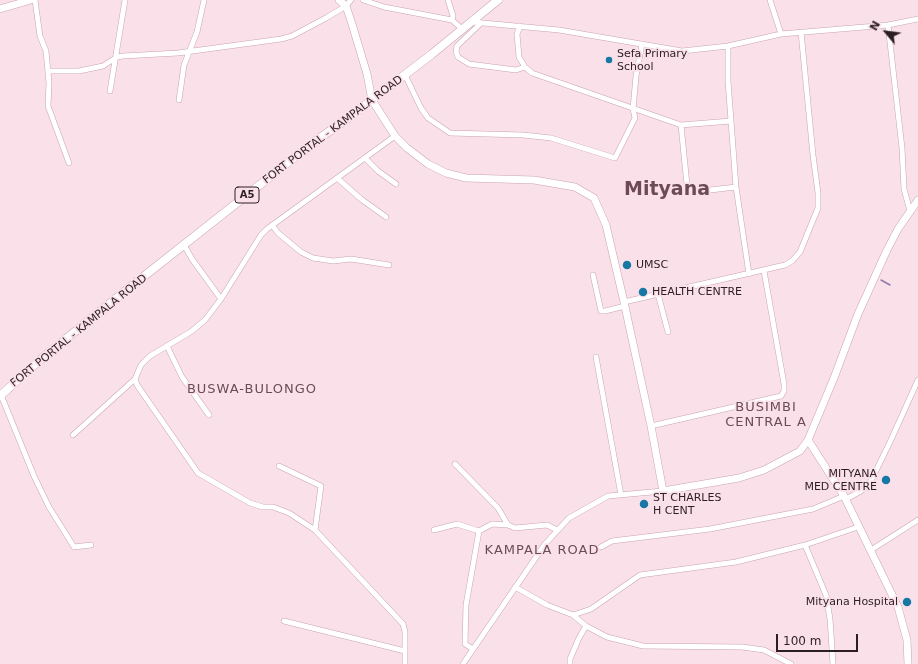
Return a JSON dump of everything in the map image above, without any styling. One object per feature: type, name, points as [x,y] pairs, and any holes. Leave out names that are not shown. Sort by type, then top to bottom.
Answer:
[{"type":"main road","points":[[0,9],[30,0]]},
{"type":"main road","points":[[339,0],[346,6],[365,67],[372,100],[394,136],[407,148],[428,164],[446,173],[466,178],[534,180],[575,187],[587,192],[594,198],[606,225],[625,304],[652,426],[663,491],[739,478],[764,470],[800,451],[808,440],[834,378],[858,314],[887,250],[918,200]]},
{"type":"main road","name":"FORT PORTAL - KAMPALA ROAD","points":[[0,395],[41,359],[314,142],[405,75],[498,0]]},
{"type":"main road","points":[[808,440],[845,498],[898,607],[904,624],[907,640],[908,664]]},
{"type":"street","points":[[34,0],[38,12],[40,36],[43,40],[46,51],[48,71],[48,106],[69,163]]},
{"type":"street","points":[[110,91],[112,74],[117,57],[125,0]]},
{"type":"street","points":[[179,100],[181,80],[189,51],[197,32],[204,0]]},
{"type":"street","points":[[48,71],[79,71],[94,69],[103,66],[117,57],[189,51],[286,37],[326,18],[346,6],[351,0]]},
{"type":"street","points":[[363,0],[384,7],[452,20],[462,29]]},
{"type":"street","points":[[448,0],[453,16],[452,20]]},
{"type":"street","points":[[770,0],[781,34]]},
{"type":"street","points":[[472,22],[559,30],[682,51],[728,46],[781,34],[888,25],[918,19]]},
{"type":"street","points":[[481,22],[457,46],[456,52],[458,58],[469,64],[516,70],[525,67]]},
{"type":"street","points":[[888,25],[902,148],[904,189],[910,211]]},
{"type":"street","points":[[520,26],[517,34],[519,57],[525,67],[532,73],[681,125],[731,121]]},
{"type":"street","points":[[593,275],[601,311],[658,294],[748,274],[788,263],[800,252],[818,208],[818,193],[801,32]]},
{"type":"street","points":[[405,75],[421,108],[428,118],[450,133],[523,135],[551,138],[615,158],[635,118],[634,109],[636,76],[642,44]]},
{"type":"street","points":[[728,46],[731,121],[736,187],[748,274]]},
{"type":"street","points":[[681,125],[687,185],[690,189],[693,192],[736,187]]},
{"type":"street","points":[[73,435],[134,379],[141,365],[150,356],[199,326],[221,299],[261,234],[394,136]]},
{"type":"street","points":[[365,158],[378,171],[396,184]]},
{"type":"street","points":[[337,178],[386,217]]},
{"type":"street","points":[[272,225],[301,252],[313,258],[333,261],[351,259],[389,265]]},
{"type":"street","points":[[184,246],[221,299]]},
{"type":"street","points":[[652,426],[781,396],[784,391],[784,384],[764,270]]},
{"type":"street","points":[[658,294],[668,332]]},
{"type":"street","points":[[167,346],[182,377],[210,415]]},
{"type":"street","points":[[596,357],[621,495]]},
{"type":"street","points":[[134,379],[198,473],[250,503],[263,507],[273,507],[289,513],[315,530],[403,624],[405,632],[405,664]]},
{"type":"street","points":[[601,547],[612,541],[710,529],[813,509],[861,491],[870,483],[918,380]]},
{"type":"street","points":[[0,395],[34,476],[49,507],[74,547],[91,545]]},
{"type":"street","points":[[455,464],[498,508],[508,525]]},
{"type":"street","points":[[279,466],[321,486],[315,530]]},
{"type":"street","points":[[463,664],[544,544],[569,518],[608,496],[663,491]]},
{"type":"street","points":[[870,550],[918,520]]},
{"type":"street","points":[[434,530],[457,524],[478,531],[492,524],[508,525],[515,528],[547,525],[557,530]]},
{"type":"street","points":[[573,616],[591,609],[640,575],[736,562],[804,546],[858,527]]},
{"type":"street","points":[[473,649],[465,644],[466,605],[478,531]]},
{"type":"street","points":[[804,546],[826,594],[830,619],[833,664]]},
{"type":"street","points":[[515,587],[547,605],[573,616],[586,626],[608,637],[643,646],[727,647],[764,650],[791,664]]},
{"type":"street","points":[[284,621],[405,651]]},
{"type":"street","points":[[570,664],[570,659],[586,626]]},
{"type":"waterway","points":[[881,280],[890,285]]},
{"type":"place","name":"Sefa Primary School","points":[[609,60]]},
{"type":"place","name":"UMSC","points":[[627,265]]},
{"type":"place","name":"HEALTH CENTRE","points":[[643,292]]},
{"type":"place","name":"MITYANA MED CENTRE","points":[[886,480]]},
{"type":"place","name":"ST CHARLES H CENT","points":[[644,504]]},
{"type":"place","name":"Mityana Hospital","points":[[907,602]]},
{"type":"district","name":"Mityana","points":[[667,190]]},
{"type":"district","name":"BUSWA-BULONGO","points":[[252,390]]},
{"type":"district","name":"BUSIMBI CENTRAL A","points":[[766,416]]},
{"type":"district","name":"KAMPALA ROAD","points":[[542,551]]}]
